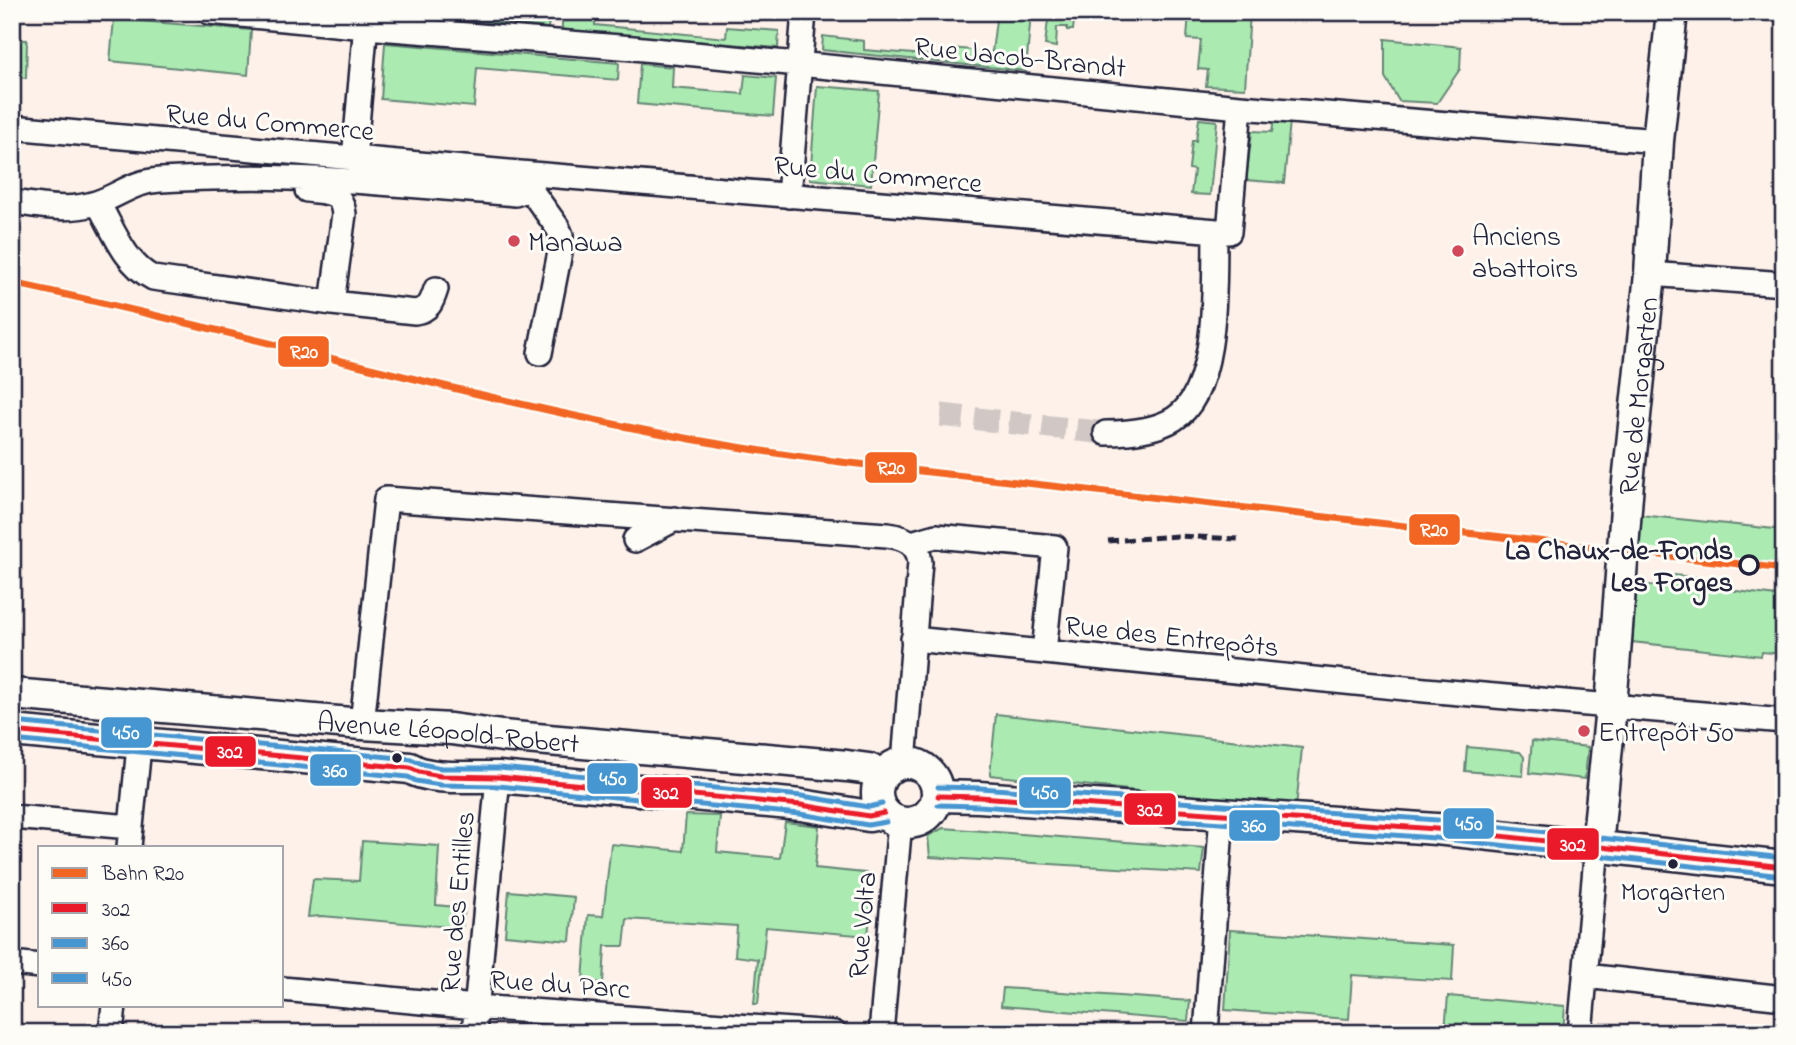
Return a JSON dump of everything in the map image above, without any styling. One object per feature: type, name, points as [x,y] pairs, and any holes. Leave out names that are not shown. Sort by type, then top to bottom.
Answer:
[{"type":"main road","name":"Rue de Morgarten","points":[[1597,846],[1628,482],[1650,274],[1658,141],[1672,12]]},
{"type":"main road","name":"Avenue Léopold-Robert","points":[[12,694],[362,724],[452,729],[502,736],[893,769]]},
{"type":"main road","name":"Avenue Léopold-Robert","points":[[12,731],[410,768],[420,773],[448,776],[498,777],[801,805],[892,818]]},
{"type":"main road","points":[[498,777],[502,736]]},
{"type":"main road","points":[[919,765],[931,774],[938,796],[933,810],[922,820],[907,824],[892,818],[877,799],[877,790],[893,769],[919,765]]},
{"type":"main road","points":[[938,796],[1446,830],[1784,867]]},
{"type":"street","name":"Rue Jacob-Brandt","points":[[209,12],[367,20],[1240,107],[1658,141]]},
{"type":"street","points":[[789,196],[804,12]]},
{"type":"street","points":[[354,159],[367,20]]},
{"type":"street","points":[[1106,433],[1124,433],[1164,424],[1176,418],[1195,396],[1207,359],[1213,328],[1222,232],[1240,107]]},
{"type":"street","name":"Rue du Commerce","points":[[12,127],[354,159],[526,181],[789,196],[1222,232]]},
{"type":"street","points":[[12,202],[53,208],[76,208],[98,203],[137,183],[157,181],[265,177],[515,194],[526,181],[554,220],[561,235],[561,247],[540,353]]},
{"type":"street","points":[[232,178],[334,194],[340,198],[344,214],[332,303]]},
{"type":"street","points":[[98,203],[133,263],[153,278],[415,312],[424,311],[429,306],[436,289]]},
{"type":"street","points":[[1650,274],[1784,284]]},
{"type":"street","points":[[362,724],[386,499],[899,536],[911,543],[919,554],[920,562],[913,639],[893,769]]},
{"type":"street","points":[[635,540],[675,519]]},
{"type":"street","points":[[911,543],[936,536],[1055,547],[1044,652]]},
{"type":"street","name":"Rue des Entrepôts","points":[[913,639],[1425,690],[1784,721]]},
{"type":"street","points":[[12,817],[130,837],[143,706]]},
{"type":"street","name":"Rue des Entilles","points":[[474,1033],[498,777]]},
{"type":"street","points":[[1206,1033],[1222,814]]},
{"type":"street","name":"Rue Volta","points":[[881,1033],[892,818]]},
{"type":"street","name":"Rue de Morgarten","points":[[1580,1033],[1597,846]]},
{"type":"street","points":[[12,963],[38,966]]},
{"type":"street","points":[[1585,976],[1784,998]]},
{"type":"street","name":"Rue du Parc","points":[[284,989],[476,1007],[834,1033]]},
{"type":"street","points":[[111,1033],[114,1006]]},
{"type":"green space","points":[[466,12],[596,12],[595,25],[726,38],[727,27],[779,31],[778,48],[562,30],[562,14],[550,13],[548,28],[465,20]]},
{"type":"green space","points":[[997,12],[1031,12],[1026,71],[822,50],[823,36],[864,41],[864,50],[951,57],[952,48],[992,52]]},
{"type":"green space","points":[[1049,12],[1075,12],[1073,30],[1057,27],[1056,47],[1045,45]]},
{"type":"green space","points":[[1189,12],[1250,12],[1245,88],[1206,86],[1208,70],[1198,69],[1201,40],[1187,39]]},
{"type":"green space","points":[[114,19],[251,30],[248,75],[110,61]]},
{"type":"green space","points":[[12,39],[27,40],[26,78],[12,76]]},
{"type":"green space","points":[[1385,39],[1461,47],[1460,69],[1437,103],[1399,101],[1385,77]]},
{"type":"green space","points":[[385,43],[619,63],[618,80],[477,68],[474,107],[381,99]]},
{"type":"green space","points":[[640,64],[673,67],[672,88],[743,94],[745,75],[776,78],[773,116],[637,104]]},
{"type":"green space","points":[[817,86],[879,91],[871,185],[810,179]]},
{"type":"green space","points":[[1199,119],[1217,121],[1210,195],[1191,194],[1194,170],[1189,169],[1192,141],[1196,141]]},
{"type":"green space","points":[[1274,120],[1290,121],[1284,183],[1246,180],[1252,131],[1272,132]]},
{"type":"green space","points":[[1640,515],[1784,530],[1784,564],[1628,547]]},
{"type":"green space","points":[[1673,575],[1721,580],[1720,589],[1784,597],[1784,654],[1762,652],[1761,656],[1632,642],[1637,585],[1671,586]]},
{"type":"green space","points":[[996,714],[1302,748],[1296,808],[990,775]]},
{"type":"green space","points":[[1532,741],[1588,747],[1585,779],[1529,773]]},
{"type":"green space","points":[[1467,747],[1520,752],[1524,757],[1523,776],[1465,771]]},
{"type":"green space","points":[[686,815],[720,816],[717,852],[780,858],[785,822],[819,826],[815,868],[874,874],[868,936],[766,927],[758,1004],[754,1004],[758,959],[735,956],[737,926],[627,919],[624,946],[605,946],[603,983],[583,981],[588,915],[603,916],[611,844],[683,851]]},
{"type":"green space","points":[[943,828],[1204,848],[1201,873],[930,857],[928,836]]},
{"type":"green space","points":[[362,841],[439,846],[436,905],[465,908],[462,928],[308,917],[313,879],[359,881]]},
{"type":"green space","points":[[509,891],[574,897],[570,941],[505,935]]},
{"type":"green space","points":[[1230,930],[1454,945],[1452,981],[1352,975],[1349,1019],[1225,1010]]},
{"type":"green space","points":[[1003,988],[1190,1001],[1188,1021],[1001,1006]]},
{"type":"green space","points":[[1448,996],[1565,1006],[1563,1033],[1480,1033],[1445,1030]]},
{"type":"tunnel","points":[[941,415],[1106,433]]},
{"type":"railway","points":[[1108,541],[1178,536],[1238,539]]},
{"type":"rail line","name":"R20","points":[[12,283],[528,406],[736,447],[841,462],[1784,569]]},
{"type":"transit line","name":"450","points":[[13,722],[411,759],[441,768],[499,768],[802,796],[869,807],[882,804]]},
{"type":"transit line","name":"302","points":[[12,731],[410,768],[440,776],[498,777],[801,805],[869,816],[884,813]]},
{"type":"transit line","name":"360","points":[[12,740],[408,777],[440,785],[498,786],[800,814],[868,825],[886,822]]},
{"type":"transit line","name":"450","points":[[938,787],[1437,820],[1784,858]]},
{"type":"transit line","name":"302","points":[[938,796],[1436,829],[1784,867]]},
{"type":"transit line","name":"360","points":[[938,805],[1435,838],[1783,876]]},
{"type":"place","name":"Manawa","points":[[514,241]]},
{"type":"place","name":"Anciens abattoirs","points":[[1458,251]]},
{"type":"place","name":"La Chaux-de-Fonds Les Forges","points":[[1749,565]]},
{"type":"place","name":"Entrepôt 50","points":[[1584,731]]},
{"type":"place","name":"Morgarten","points":[[1673,864]]}]
